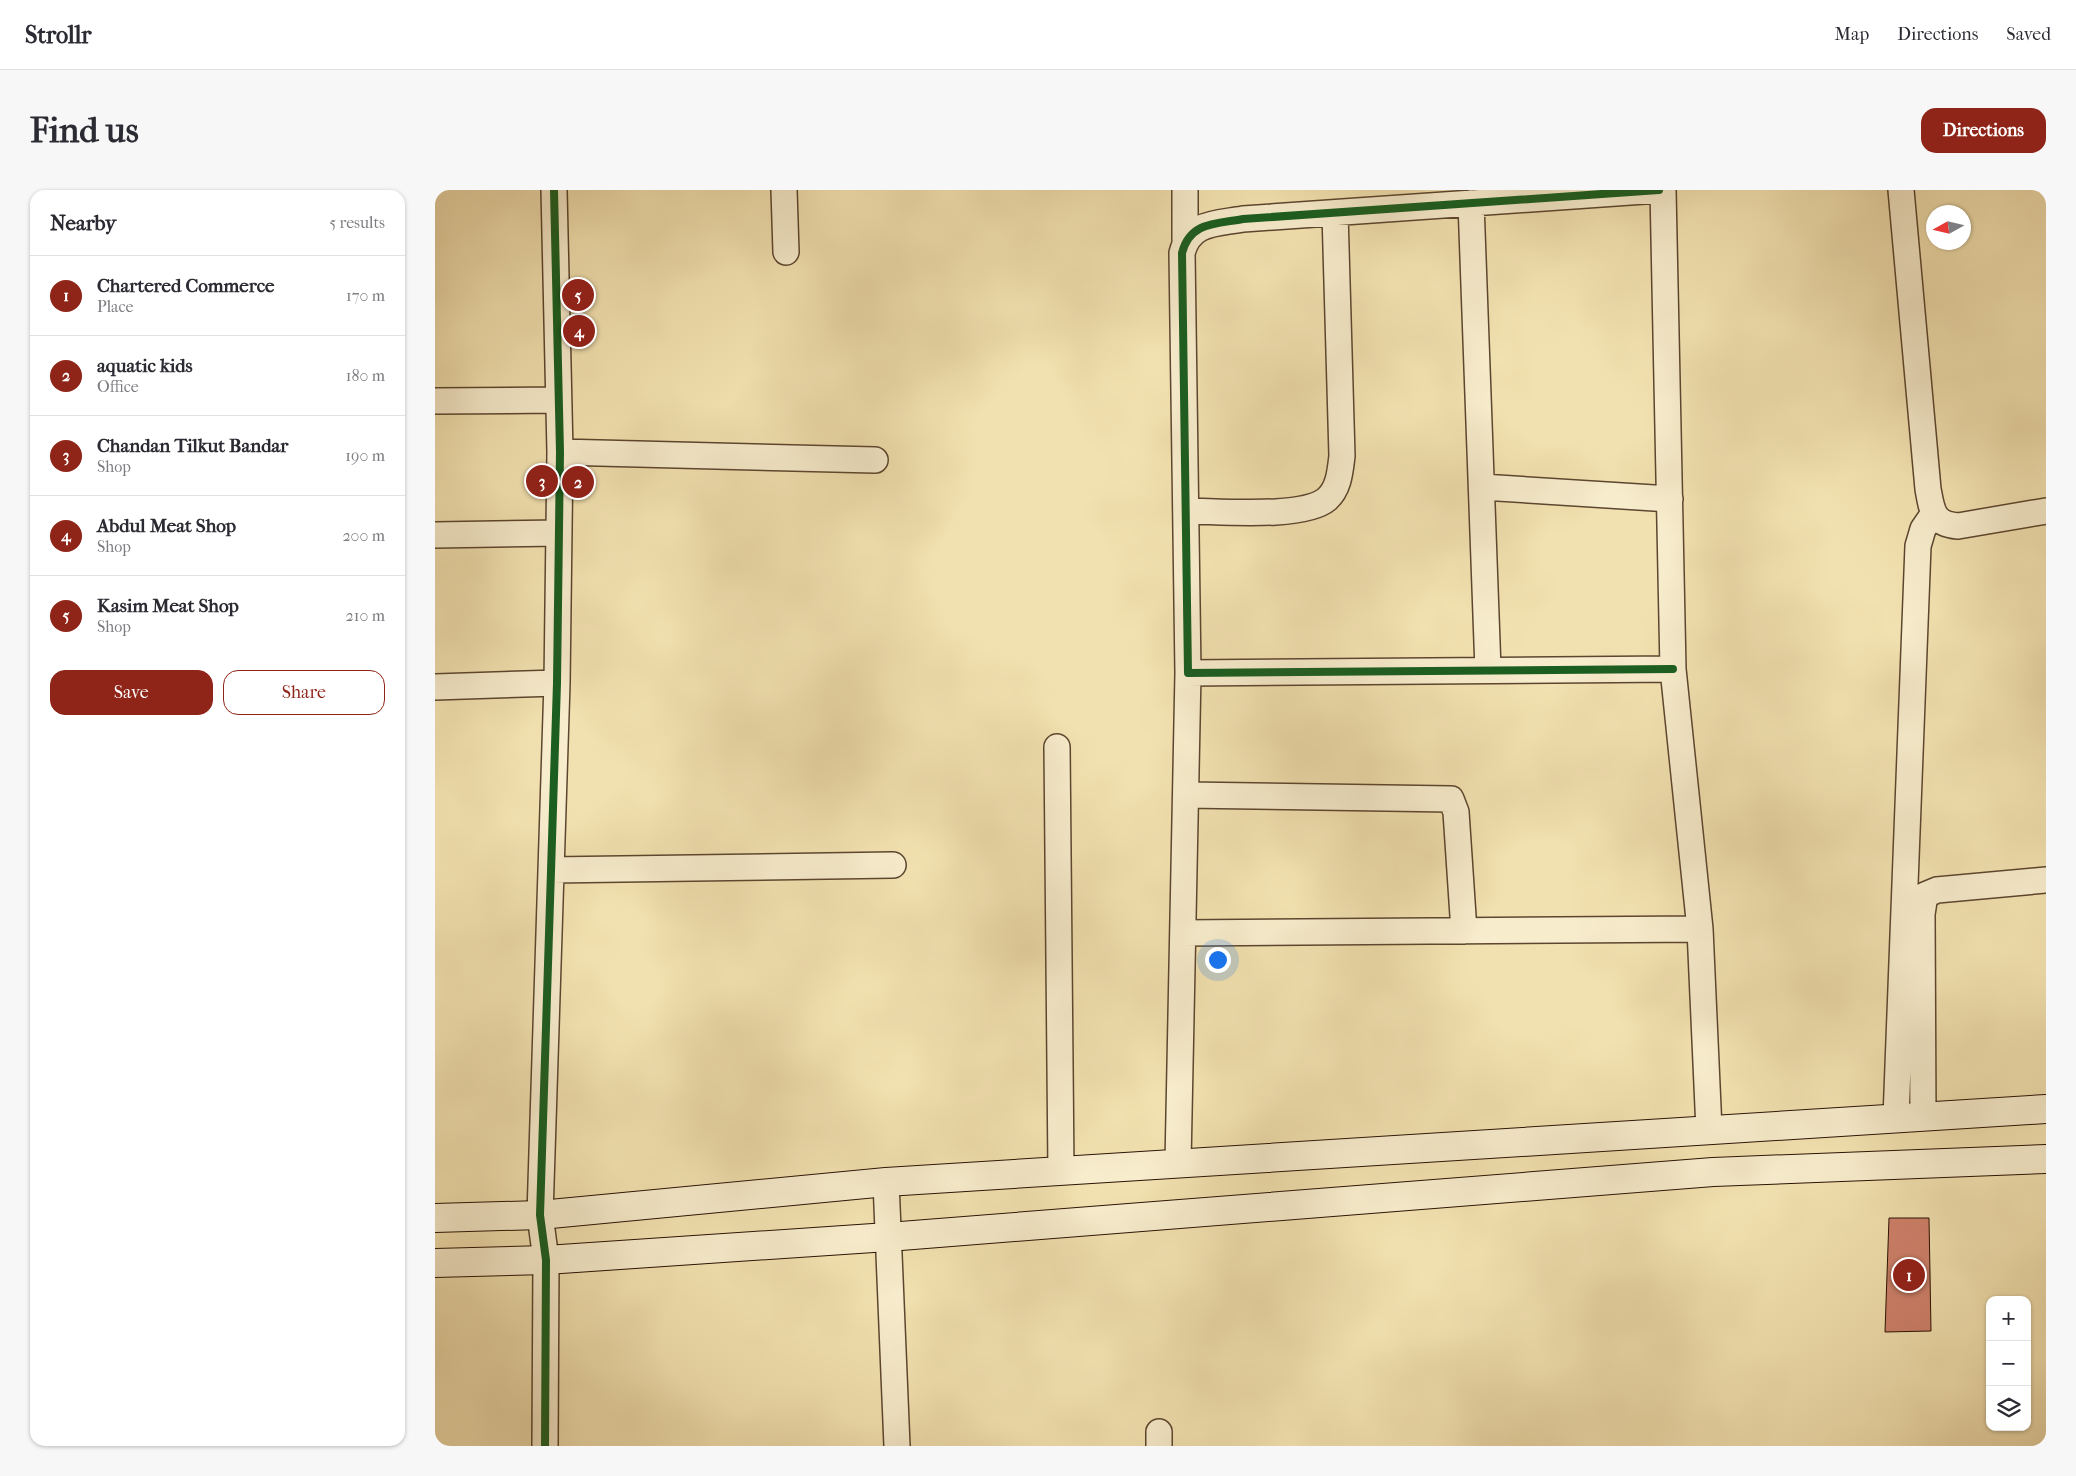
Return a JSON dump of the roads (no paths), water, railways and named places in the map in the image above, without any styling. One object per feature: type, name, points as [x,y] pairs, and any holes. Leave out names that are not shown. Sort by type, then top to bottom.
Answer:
[{"type":"main road","points":[[435,1218],[540,1215],[886,1182],[2046,1109]]},
{"type":"main road","points":[[435,1263],[546,1260],[888,1237],[1713,1172],[2046,1159]]},
{"type":"street","points":[[545,1446],[546,1260],[540,1215],[557,683],[560,452],[554,190]]},
{"type":"street","points":[[784,190],[786,252]]},
{"type":"street","points":[[1178,1163],[1188,673],[1182,253],[1185,240],[1185,190]]},
{"type":"street","points":[[1185,240],[1202,227],[1243,219],[1659,190]]},
{"type":"street","points":[[1663,190],[1673,669],[1700,929],[1709,1130]]},
{"type":"street","points":[[1901,190],[1928,489],[1934,513],[1939,521],[1947,525],[1958,526],[2046,511]]},
{"type":"street","points":[[1471,203],[1488,670]]},
{"type":"street","points":[[1186,511],[1301,510],[1326,499],[1334,490],[1339,478],[1341,456],[1335,213]]},
{"type":"street","points":[[435,401],[558,400]]},
{"type":"street","points":[[560,452],[875,460]]},
{"type":"street","points":[[1482,487],[1670,499]]},
{"type":"street","points":[[1896,1118],[1918,546],[1923,529],[1934,513]]},
{"type":"street","points":[[435,535],[559,533]]},
{"type":"street","points":[[1188,673],[1673,669]]},
{"type":"street","points":[[435,686],[557,683]]},
{"type":"street","points":[[1057,748],[1061,1171]]},
{"type":"street","points":[[1186,795],[1451,799],[1456,812],[1464,931]]},
{"type":"street","points":[[551,870],[893,865]]},
{"type":"street","points":[[1923,1117],[1922,914],[1925,895],[1937,890],[2046,880]]},
{"type":"street","points":[[1183,933],[1700,929]]},
{"type":"street","points":[[886,1182],[897,1446]]},
{"type":"place","name":"Kasim Meat Shop","points":[[578,295]]},
{"type":"place","name":"Abdul Meat Shop","points":[[579,331]]},
{"type":"place","name":"Chandan Tilkut Bandar","points":[[542,481]]},
{"type":"place","name":"aquatic kids","points":[[578,482]]},
{"type":"place","name":"Chartered Commerce","points":[[1909,1275]]}]
